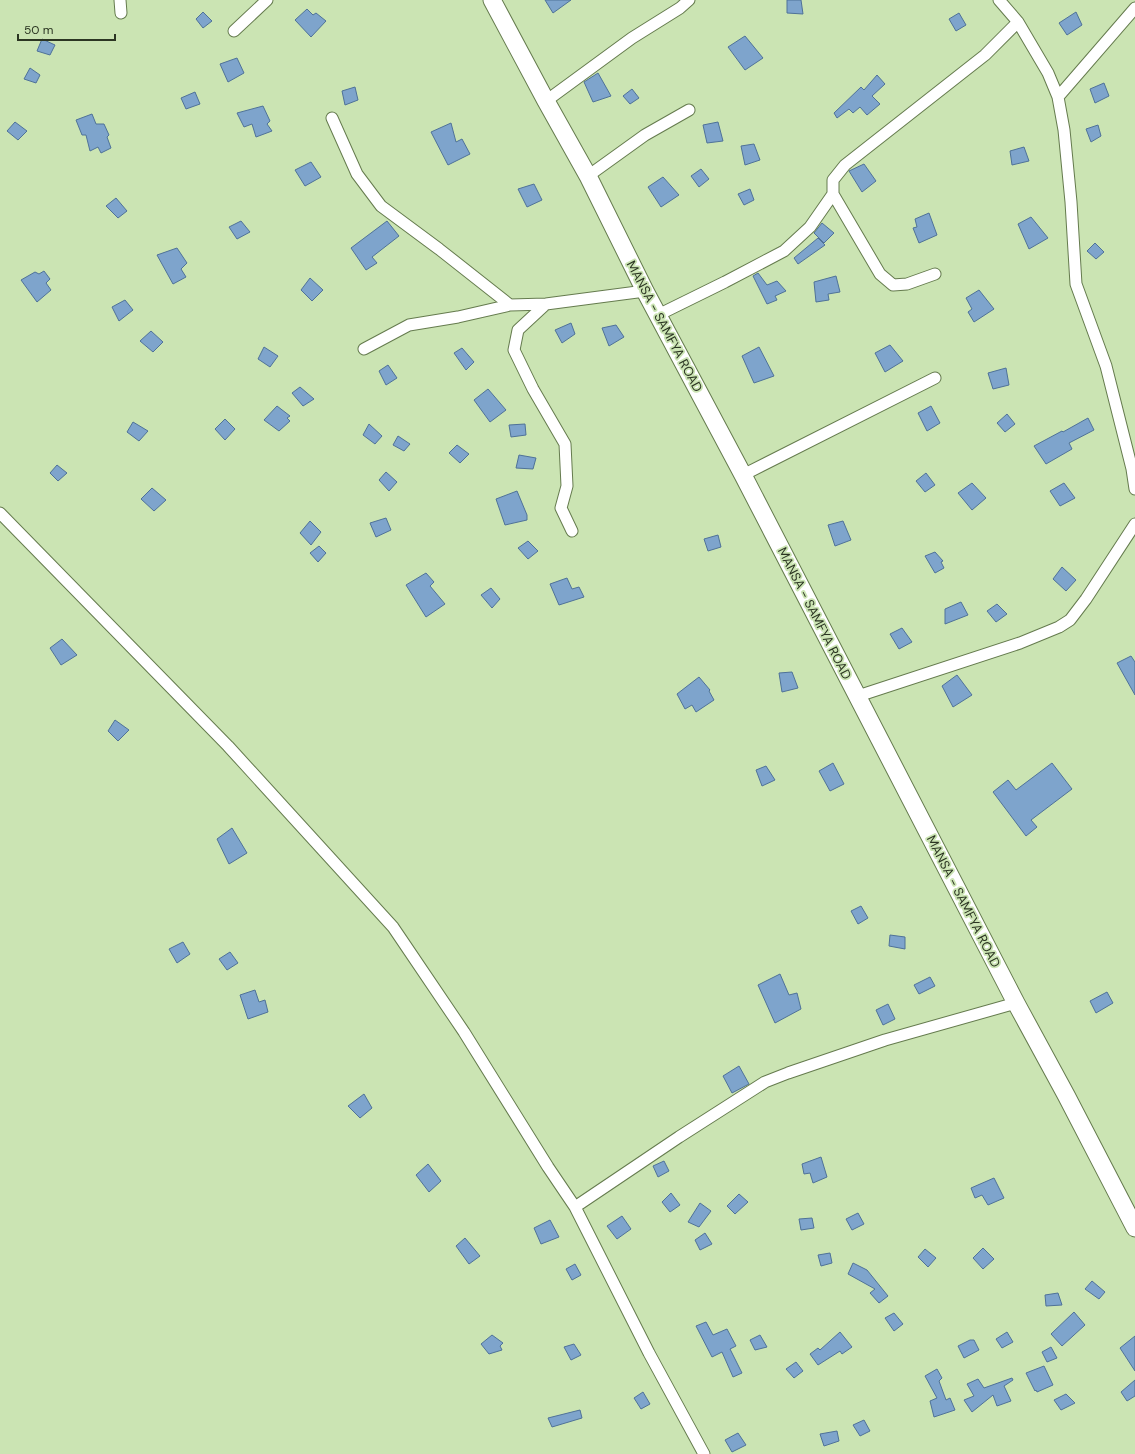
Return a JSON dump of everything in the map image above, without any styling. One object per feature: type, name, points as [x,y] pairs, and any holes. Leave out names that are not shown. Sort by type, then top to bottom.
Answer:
[{"type":"main road","name":"MANSA - SAMFYA ROAD","points":[[492,0],[588,176],[645,291],[743,475],[1016,1003],[1070,1102],[1135,1228]]},
{"type":"street","points":[[120,0],[121,13]]},
{"type":"street","points":[[234,31],[267,0]]},
{"type":"street","points":[[546,101],[632,38],[680,8],[689,0]]},
{"type":"street","points":[[999,0],[1018,22],[1048,73],[1058,97],[1064,130],[1072,202],[1076,284],[1106,366],[1132,470],[1135,489]]},
{"type":"street","points":[[1058,97],[1135,8]]},
{"type":"street","points":[[935,274],[907,284],[893,285],[880,274],[833,194],[833,180],[845,165],[985,55],[1018,22]]},
{"type":"street","points":[[588,176],[645,135],[689,110]]},
{"type":"street","points":[[332,118],[357,174],[381,206],[510,305]]},
{"type":"street","points":[[658,314],[725,282],[784,251],[810,227],[833,194]]},
{"type":"street","points":[[364,349],[409,325],[458,317],[510,305],[546,304],[645,291]]},
{"type":"street","points":[[546,304],[518,330],[514,350],[533,389],[565,444],[567,486],[561,508],[572,531]]},
{"type":"street","points":[[743,475],[935,378]]},
{"type":"street","points":[[0,513],[228,746],[393,927],[464,1032],[548,1167],[575,1207],[649,1353],[704,1454]]},
{"type":"street","points":[[858,696],[1020,643],[1059,627],[1070,620],[1086,599],[1135,524]]},
{"type":"street","points":[[575,1207],[679,1137],[765,1082],[885,1040],[1016,1003]]},
{"type":"building","points":[[545,0],[571,0],[553,13]]},
{"type":"building","points":[[787,0],[801,0],[803,14],[787,13]]},
{"type":"building","points":[[307,9],[313,15],[316,13],[326,21],[311,37],[295,20]]},
{"type":"building","points":[[203,12],[212,21],[203,28],[196,19]]},
{"type":"building","points":[[1076,12],[1082,25],[1067,35],[1059,23]]},
{"type":"building","points":[[959,13],[966,25],[956,31],[949,19]]},
{"type":"building","points":[[745,36],[763,58],[745,70],[728,47]]},
{"type":"building","points":[[42,39],[55,45],[50,55],[37,51]]},
{"type":"building","points":[[237,58],[244,73],[228,82],[220,64]]},
{"type":"building","points":[[30,68],[40,75],[36,83],[24,79]]},
{"type":"building","points":[[598,73],[611,96],[593,102],[584,82]]},
{"type":"building","points":[[877,75],[885,84],[872,96],[880,104],[867,115],[860,107],[853,113],[849,109],[837,118],[834,113],[861,87],[864,90]]},
{"type":"building","points":[[1104,83],[1109,96],[1095,103],[1090,89]]},
{"type":"building","points":[[355,87],[358,100],[345,105],[342,91]]},
{"type":"building","points":[[632,89],[639,98],[630,104],[623,96]]},
{"type":"building","points":[[195,92],[200,104],[186,109],[181,98]]},
{"type":"building","points":[[263,106],[270,121],[267,124],[272,131],[256,137],[252,124],[244,127],[237,113]]},
{"type":"building","points":[[92,114],[96,124],[104,124],[109,135],[107,137],[111,148],[101,153],[98,147],[90,151],[86,135],[82,135],[76,120]]},
{"type":"building","points":[[15,122],[27,131],[18,140],[7,131]]},
{"type":"building","points":[[718,122],[723,141],[707,143],[703,125]]},
{"type":"building","points":[[451,123],[456,142],[462,139],[470,154],[448,165],[431,132]]},
{"type":"building","points":[[1098,125],[1101,136],[1091,142],[1086,129]]},
{"type":"building","points":[[754,144],[760,160],[745,165],[741,146]]},
{"type":"building","points":[[1024,147],[1029,161],[1012,165],[1010,151]]},
{"type":"building","points":[[311,162],[321,177],[305,186],[295,170]]},
{"type":"building","points":[[864,164],[876,181],[862,192],[849,171]]},
{"type":"building","points":[[701,169],[709,179],[699,187],[691,176]]},
{"type":"building","points":[[663,177],[679,195],[661,207],[648,187]]},
{"type":"building","points":[[534,184],[542,200],[527,207],[518,189]]},
{"type":"building","points":[[750,189],[754,200],[744,205],[738,194]]},
{"type":"building","points":[[116,198],[127,211],[118,218],[106,206]]},
{"type":"building","points":[[929,213],[937,235],[919,243],[913,228],[917,227],[915,219]]},
{"type":"building","points":[[1031,217],[1048,238],[1029,249],[1018,224]]},
{"type":"building","points":[[241,221],[250,232],[237,239],[229,227]]},
{"type":"building","points":[[387,221],[399,236],[372,257],[377,263],[366,270],[351,248]]},
{"type":"building","points":[[822,223],[834,233],[824,243],[814,233]]},
{"type":"building","points":[[818,238],[825,245],[798,264],[794,258]]},
{"type":"building","points":[[1095,243],[1104,252],[1096,259],[1087,251]]},
{"type":"building","points":[[177,248],[187,263],[181,269],[186,277],[173,284],[157,255]]},
{"type":"building","points":[[44,271],[50,279],[46,283],[51,290],[37,302],[21,280],[35,272],[39,274]]},
{"type":"building","points":[[758,273],[767,285],[777,281],[786,291],[775,296],[777,300],[767,304],[753,276]]},
{"type":"building","points":[[836,276],[840,292],[828,294],[829,300],[816,302],[814,282]]},
{"type":"building","points":[[310,278],[323,290],[312,301],[301,290]]},
{"type":"building","points":[[979,290],[994,309],[974,322],[968,312],[972,309],[966,298]]},
{"type":"building","points":[[125,300],[133,310],[119,321],[112,307]]},
{"type":"building","points":[[571,323],[575,334],[562,343],[555,330]]},
{"type":"building","points":[[616,325],[624,337],[609,346],[602,328]]},
{"type":"building","points":[[151,331],[163,342],[153,352],[140,341]]},
{"type":"building","points":[[890,345],[903,361],[885,372],[875,353]]},
{"type":"building","points":[[264,347],[278,356],[270,367],[258,359]]},
{"type":"building","points":[[759,347],[774,376],[754,383],[742,356]]},
{"type":"building","points":[[462,348],[474,362],[466,370],[454,353]]},
{"type":"building","points":[[388,365],[397,378],[386,385],[379,371]]},
{"type":"building","points":[[1006,368],[1009,385],[993,389],[988,373]]},
{"type":"building","points":[[300,387],[314,399],[303,406],[292,393]]},
{"type":"building","points":[[488,389],[506,410],[490,422],[474,400]]},
{"type":"building","points":[[277,406],[290,416],[287,418],[290,421],[279,431],[264,420]]},
{"type":"building","points":[[931,406],[940,423],[927,431],[918,413]]},
{"type":"building","points":[[1007,414],[1015,424],[1005,432],[997,423]]},
{"type":"building","points":[[1088,418],[1094,430],[1069,443],[1072,449],[1046,464],[1034,446]]},
{"type":"building","points":[[225,419],[235,429],[225,440],[215,429]]},
{"type":"building","points":[[133,422],[148,431],[139,441],[127,432]]},
{"type":"building","points":[[369,424],[382,436],[375,444],[363,435]]},
{"type":"building","points":[[525,424],[526,435],[511,437],[509,425]]},
{"type":"building","points":[[398,436],[410,444],[404,451],[393,445]]},
{"type":"building","points":[[457,445],[469,454],[460,463],[449,453]]},
{"type":"building","points":[[519,455],[536,458],[533,469],[516,468]]},
{"type":"building","points":[[57,465],[67,473],[58,481],[50,473]]},
{"type":"building","points":[[386,472],[397,482],[389,491],[379,480]]},
{"type":"building","points":[[926,473],[935,485],[925,492],[916,481]]},
{"type":"building","points":[[972,483],[986,498],[972,510],[958,493]]},
{"type":"building","points":[[1064,483],[1075,498],[1060,506],[1050,491]]},
{"type":"building","points":[[152,488],[166,500],[154,511],[141,499]]},
{"type":"building","points":[[517,491],[527,515],[527,520],[505,525],[496,499]]},
{"type":"building","points":[[386,518],[391,530],[376,537],[370,523]]},
{"type":"building","points":[[310,521],[321,532],[311,545],[300,533]]},
{"type":"building","points":[[843,521],[851,540],[835,546],[828,525]]},
{"type":"building","points":[[718,535],[721,547],[708,551],[704,539]]},
{"type":"building","points":[[528,541],[538,551],[528,559],[518,548]]},
{"type":"building","points":[[319,546],[326,553],[318,562],[310,553]]},
{"type":"building","points":[[935,552],[943,561],[941,562],[944,568],[935,573],[925,556]]},
{"type":"building","points":[[1062,567],[1076,580],[1066,591],[1053,579]]},
{"type":"building","points":[[426,573],[434,582],[430,586],[445,604],[426,617],[406,585]]},
{"type":"building","points":[[567,578],[572,589],[579,587],[584,597],[559,605],[550,584]]},
{"type":"building","points":[[491,588],[500,599],[492,608],[481,595]]},
{"type":"building","points":[[961,602],[968,615],[945,624],[945,609]]},
{"type":"building","points":[[997,604],[1007,614],[996,622],[987,611]]},
{"type":"building","points":[[902,628],[912,642],[899,649],[890,634]]},
{"type":"building","points":[[62,639],[77,655],[61,665],[50,648]]},
{"type":"building","points":[[1131,656],[1135,662],[1135,695],[1117,663]]},
{"type":"building","points":[[792,672],[798,688],[782,692],[779,673]]},
{"type":"building","points":[[957,675],[972,695],[953,707],[942,686]]},
{"type":"building","points":[[699,677],[710,690],[709,691],[714,700],[696,712],[692,705],[685,709],[677,694]]},
{"type":"building","points":[[115,720],[129,730],[118,741],[108,731]]},
{"type":"building","points":[[833,763],[844,784],[830,791],[819,771]]},
{"type":"building","points":[[1052,763],[1072,789],[1031,820],[1037,827],[1026,836],[993,792],[1008,780],[1016,790]]},
{"type":"building","points":[[766,766],[775,780],[762,786],[756,770]]},
{"type":"building","points":[[232,828],[247,853],[229,864],[217,839]]},
{"type":"building","points":[[861,906],[868,918],[858,924],[851,911]]},
{"type":"building","points":[[890,935],[905,937],[905,949],[889,946]]},
{"type":"building","points":[[183,942],[190,954],[177,963],[169,949]]},
{"type":"building","points":[[230,952],[238,963],[227,970],[219,959]]},
{"type":"building","points":[[780,974],[789,995],[797,993],[801,1009],[775,1023],[758,985]]},
{"type":"building","points":[[930,977],[935,986],[919,994],[914,985]]},
{"type":"building","points":[[255,990],[259,1002],[265,1000],[268,1012],[248,1019],[240,995]]},
{"type":"building","points":[[1107,992],[1113,1003],[1096,1013],[1090,1001]]},
{"type":"building","points":[[888,1004],[895,1019],[883,1025],[876,1010]]},
{"type":"building","points":[[739,1066],[749,1084],[732,1093],[723,1076]]},
{"type":"building","points":[[364,1094],[372,1108],[360,1118],[348,1106]]},
{"type":"building","points":[[821,1157],[827,1177],[813,1183],[810,1173],[804,1174],[802,1164]]},
{"type":"building","points":[[664,1161],[669,1171],[658,1177],[653,1166]]},
{"type":"building","points":[[428,1164],[441,1181],[429,1192],[416,1175]]},
{"type":"building","points":[[994,1178],[1004,1198],[988,1205],[982,1195],[975,1198],[971,1188]]},
{"type":"building","points":[[671,1193],[680,1205],[670,1212],[662,1202]]},
{"type":"building","points":[[739,1194],[748,1202],[735,1214],[727,1206]]},
{"type":"building","points":[[700,1203],[711,1211],[699,1227],[688,1222]]},
{"type":"building","points":[[858,1213],[864,1224],[852,1230],[846,1219]]},
{"type":"building","points":[[622,1216],[631,1229],[617,1239],[607,1226]]},
{"type":"building","points":[[812,1218],[814,1228],[801,1230],[799,1219]]},
{"type":"building","points":[[550,1220],[559,1237],[541,1244],[534,1228]]},
{"type":"building","points":[[705,1233],[712,1244],[700,1250],[695,1240]]},
{"type":"building","points":[[465,1238],[480,1256],[469,1264],[456,1246]]},
{"type":"building","points":[[983,1248],[994,1259],[983,1269],[973,1258]]},
{"type":"building","points":[[925,1249],[936,1258],[928,1267],[918,1257]]},
{"type":"building","points":[[830,1253],[832,1263],[821,1266],[818,1255]]},
{"type":"building","points":[[853,1263],[867,1270],[888,1296],[879,1303],[870,1293],[875,1289],[848,1274]]},
{"type":"building","points":[[575,1264],[581,1275],[572,1280],[566,1269]]},
{"type":"building","points":[[1092,1281],[1105,1292],[1099,1299],[1085,1289]]},
{"type":"building","points":[[1058,1293],[1062,1305],[1046,1306],[1045,1295]]},
{"type":"building","points":[[1074,1312],[1085,1325],[1062,1346],[1051,1334]]},
{"type":"building","points":[[894,1313],[903,1324],[894,1331],[885,1318]]},
{"type":"building","points":[[706,1322],[713,1335],[727,1329],[736,1346],[730,1349],[742,1373],[733,1377],[722,1352],[712,1357],[696,1326]]},
{"type":"building","points":[[840,1332],[852,1347],[842,1354],[840,1351],[818,1365],[810,1354],[818,1348],[820,1350]]},
{"type":"building","points":[[1007,1332],[1013,1342],[1002,1348],[996,1339]]},
{"type":"building","points":[[492,1335],[503,1343],[500,1346],[502,1350],[489,1354],[481,1344]]},
{"type":"building","points":[[760,1335],[767,1347],[755,1350],[750,1340]]},
{"type":"building","points":[[1135,1336],[1135,1371],[1120,1348]]},
{"type":"building","points":[[970,1340],[974,1340],[979,1350],[964,1358],[958,1346]]},
{"type":"building","points":[[574,1344],[581,1355],[571,1360],[564,1347]]},
{"type":"building","points":[[1051,1347],[1057,1358],[1047,1362],[1042,1352]]},
{"type":"building","points":[[796,1362],[803,1371],[794,1378],[786,1369]]},
{"type":"building","points":[[1044,1366],[1053,1385],[1037,1392],[1036,1390],[1035,1391],[1026,1373]]},
{"type":"building","points":[[937,1369],[942,1378],[939,1381],[946,1400],[950,1398],[955,1410],[934,1417],[930,1401],[937,1398],[925,1376]]},
{"type":"building","points":[[1012,1378],[1013,1380],[1004,1386],[1011,1401],[997,1406],[993,1395],[972,1412],[964,1400],[974,1396],[967,1384],[978,1379],[984,1388]]},
{"type":"building","points":[[1135,1380],[1135,1396],[1127,1401],[1121,1392]]},
{"type":"building","points":[[643,1392],[650,1404],[641,1409],[634,1398]]},
{"type":"building","points":[[1066,1394],[1075,1403],[1061,1410],[1054,1400]]},
{"type":"building","points":[[580,1410],[582,1418],[552,1427],[548,1418]]},
{"type":"building","points":[[864,1420],[870,1431],[860,1436],[853,1425]]},
{"type":"building","points":[[837,1431],[839,1441],[824,1446],[820,1434]]},
{"type":"building","points":[[738,1433],[746,1445],[732,1452],[725,1440]]}]
